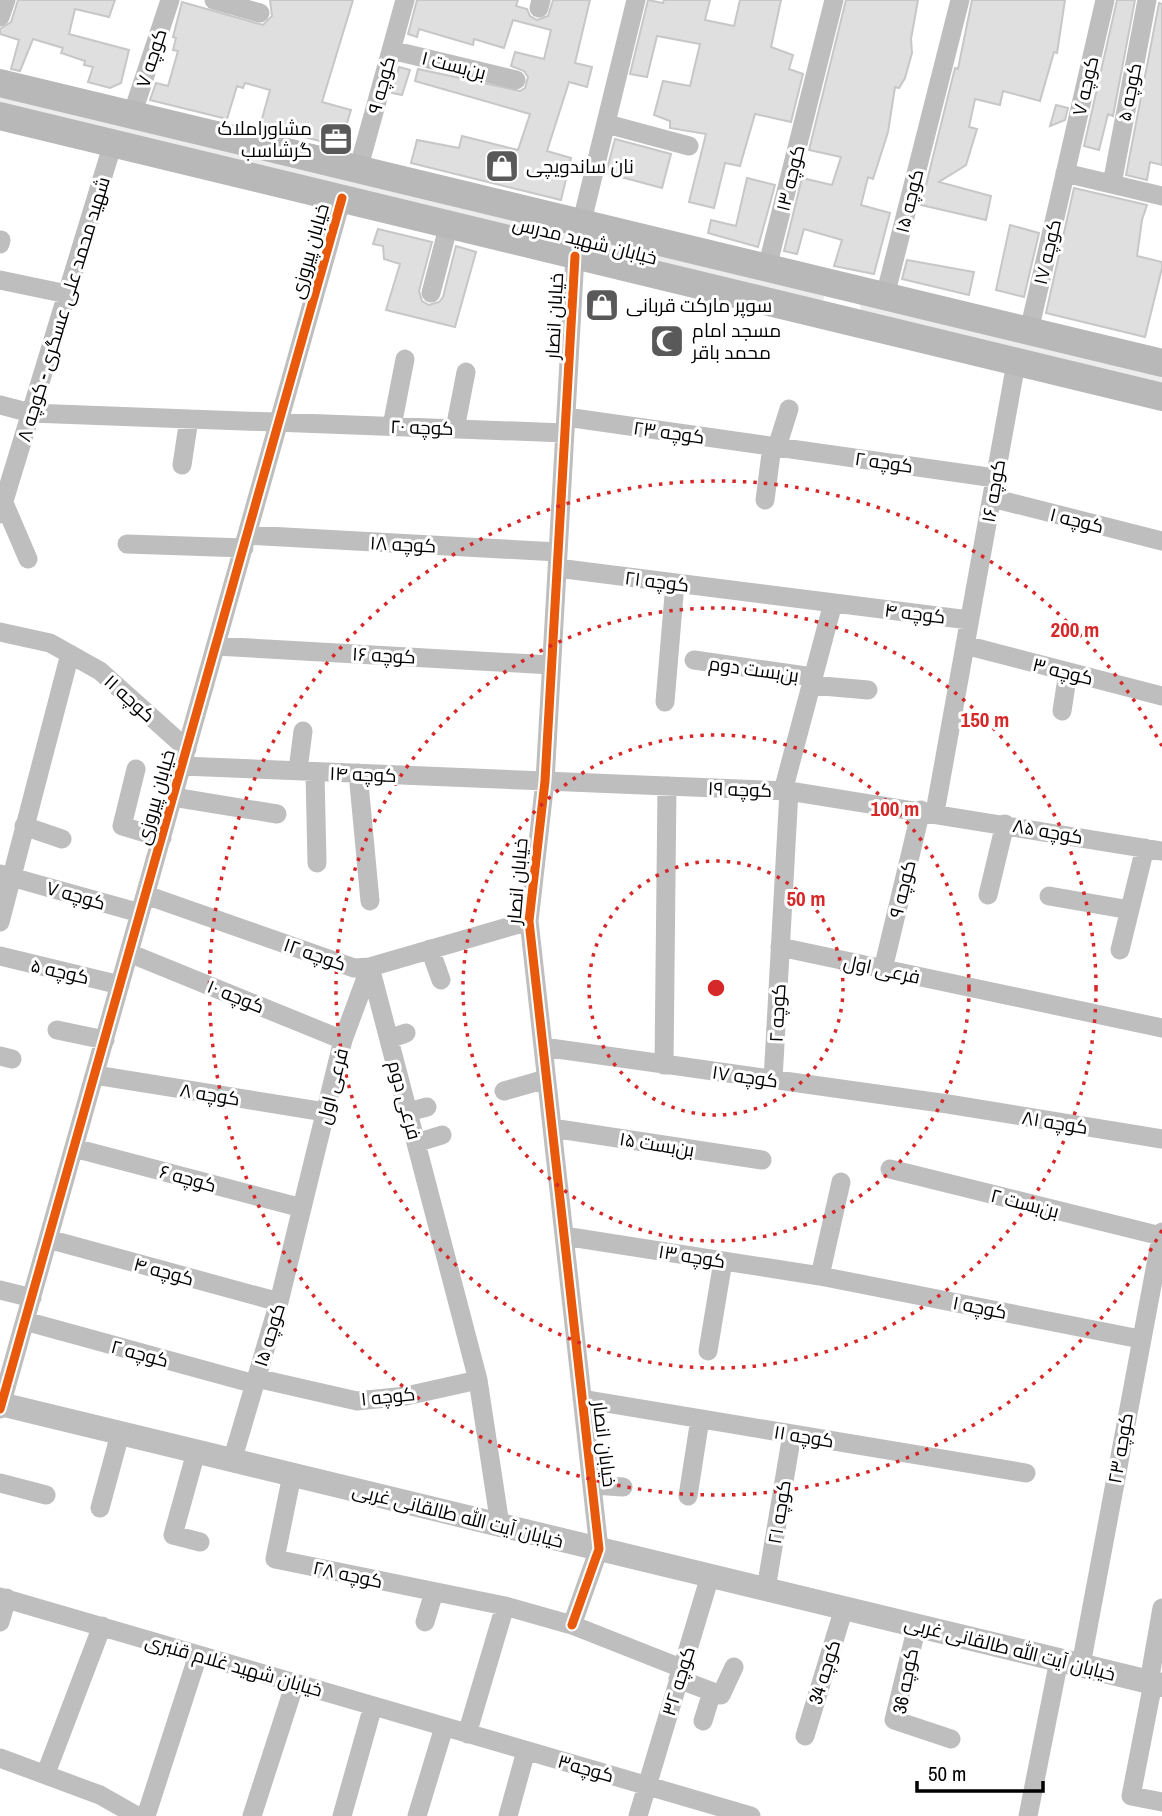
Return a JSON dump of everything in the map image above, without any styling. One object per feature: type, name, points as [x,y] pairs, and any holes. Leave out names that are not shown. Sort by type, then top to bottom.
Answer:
[{"type":"main road","name":"خیابان شهید مدرس","points":[[0,83],[1029,331],[1161,357]]},
{"type":"main road","name":"خیابان شهید مدرس","points":[[0,116],[1162,397]]},
{"type":"street","points":[[0,17],[6,0]]},
{"type":"street","name":"کوچه ۷","points":[[132,115],[170,0]]},
{"type":"street","points":[[214,0],[250,7]]},
{"type":"street","name":"کوچه ۹","points":[[358,170],[405,0]]},
{"type":"street","points":[[581,225],[636,0]]},
{"type":"street","name":"کوچه ۱۳","points":[[767,268],[834,0]]},
{"type":"street","name":"کوچه ۱۵","points":[[885,296],[960,0]]},
{"type":"street","name":"کوچه ۷","points":[[1065,173],[1105,0]]},
{"type":"street","name":"کوچه ۵","points":[[1112,184],[1147,0]]},
{"type":"street","name":"بن‌بست ۱","points":[[391,50],[516,80]]},
{"type":"street","points":[[607,124],[689,146]]},
{"type":"street","name":"شهید محمد علی عسگری - کوچه ۸","points":[[2,508],[113,143]]},
{"type":"street","points":[[1065,173],[1162,196]]},
{"type":"street","name":"کوچه ۱۷","points":[[1029,331],[1065,173]]},
{"type":"street","name":"خیابان پیروزی","points":[[0,1406],[342,198]]},
{"type":"street","points":[[431,293],[449,224]]},
{"type":"street","name":"خیابان انصار","points":[[575,256],[545,781],[529,921],[599,1549]]},
{"type":"street","points":[[0,280],[68,294]]},
{"type":"street","points":[[392,426],[405,359]]},
{"type":"street","name":"کوچه ۱۶","points":[[970,620],[1016,363]]},
{"type":"street","points":[[455,429],[466,372]]},
{"type":"street","points":[[0,405],[32,413],[279,422]]},
{"type":"street","points":[[765,500],[774,446],[789,410]]},
{"type":"street","points":[[182,465],[189,419]]},
{"type":"street","name":"کوچه ۲۰","points":[[279,422],[455,429],[565,425]]},
{"type":"street","name":"کوچه ۲۳","points":[[565,425],[774,446]]},
{"type":"street","name":"کوچه ۲","points":[[774,446],[995,478]]},
{"type":"street","name":"کوچه ۱","points":[[992,498],[1162,541]]},
{"type":"street","points":[[2,508],[28,559]]},
{"type":"street","points":[[127,544],[245,542]]},
{"type":"street","name":"کوچه ۱۸","points":[[245,542],[557,560]]},
{"type":"street","name":"کوچه ۲۱","points":[[557,560],[675,583],[757,593]]},
{"type":"street","points":[[665,702],[675,583]]},
{"type":"street","name":"کوچه ۴","points":[[757,593],[970,620],[928,811]]},
{"type":"street","points":[[780,947],[786,791],[832,603]]},
{"type":"street","points":[[0,632],[50,643],[70,654],[24,825],[5,875],[0,922]]},
{"type":"street","name":"کوچه ۳","points":[[965,645],[1162,696]]},
{"type":"street","name":"کوچه ۱۶","points":[[216,646],[551,665]]},
{"type":"street","name":"کوچه ۱۱","points":[[70,654],[100,671],[184,757]]},
{"type":"street","name":"بن‌بست دوم","points":[[694,660],[868,690]]},
{"type":"street","points":[[1062,711],[1068,672]]},
{"type":"street","points":[[303,730],[317,863]]},
{"type":"street","name":"کوچه ۱۴","points":[[184,757],[307,771],[545,781]]},
{"type":"street","points":[[136,769],[122,826],[162,838]]},
{"type":"street","points":[[358,774],[370,901]]},
{"type":"street","name":"کوچه ۱۹","points":[[545,781],[786,791],[928,811]]},
{"type":"street","points":[[664,1065],[667,786]]},
{"type":"street","points":[[173,797],[277,814]]},
{"type":"street","name":"کوچه ۹","points":[[883,969],[928,811]]},
{"type":"street","name":"کوچه ۸۵","points":[[928,811],[1154,849]]},
{"type":"street","points":[[988,895],[1005,824]]},
{"type":"street","points":[[24,825],[62,839]]},
{"type":"street","points":[[1120,950],[1130,910],[1154,849]]},
{"type":"street","name":"کوچه ۷","points":[[5,875],[143,904]]},
{"type":"street","points":[[1049,896],[1130,910]]},
{"type":"street","name":"کوچه ۱۲","points":[[143,904],[354,968],[370,967],[529,921]]},
{"type":"street","name":"کوچه ۲","points":[[773,1080],[780,947]]},
{"type":"street","name":"فرعی اول","points":[[780,947],[1162,1028]]},
{"type":"street","points":[[430,949],[441,980]]},
{"type":"street","name":"کوچه ۱۰","points":[[129,953],[343,1040]]},
{"type":"street","name":"کوچه ۵","points":[[0,957],[120,985]]},
{"type":"street","name":"فرعی اول","points":[[302,1208],[343,1040],[370,967]]},
{"type":"street","name":"فرعی دوم","points":[[370,967],[398,1036],[417,1110],[416,1143],[478,1380]]},
{"type":"street","points":[[57,1030],[105,1040]]},
{"type":"street","name":"کوچه ۱۷","points":[[543,1048],[948,1104]]},
{"type":"street","name":"کوچه ۸","points":[[95,1075],[325,1112]]},
{"type":"street","points":[[504,1091],[546,1079]]},
{"type":"street","name":"کوچه ۸۱","points":[[948,1104],[1162,1139]]},
{"type":"street","name":"بن‌بست ۱۵","points":[[552,1128],[762,1160]]},
{"type":"street","points":[[416,1143],[442,1136]]},
{"type":"street","name":"کوچه ۶","points":[[74,1147],[302,1208]]},
{"type":"street","name":"بن‌بست ۲","points":[[890,1169],[1161,1234]]},
{"type":"street","points":[[820,1276],[842,1182]]},
{"type":"street","name":"کوچه ۱۵","points":[[232,1461],[279,1302],[302,1208]]},
{"type":"street","name":"کوچه ۲۳","points":[[1028,1816],[1070,1663],[1161,1234]]},
{"type":"street","name":"کوچه ۱۳","points":[[564,1236],[820,1276]]},
{"type":"street","name":"کوچه ۴","points":[[48,1239],[279,1302]]},
{"type":"street","points":[[708,1351],[723,1261]]},
{"type":"street","name":"کوچه ۱","points":[[820,1276],[1140,1339]]},
{"type":"street","points":[[0,1290],[32,1298]]},
{"type":"street","name":"کوچه ۲","points":[[25,1321],[256,1381]]},
{"type":"street","points":[[478,1380],[500,1525]]},
{"type":"street","name":"کوچه ۱","points":[[256,1381],[357,1401],[406,1395],[478,1380]]},
{"type":"street","name":"کوچه ۱۱","points":[[582,1399],[1026,1473]]},
{"type":"street","name":"خیابان آیت الله طالقانی غربی","points":[[0,1406],[1155,1683]]},
{"type":"street","points":[[688,1496],[701,1419]]},
{"type":"street","points":[[100,1508],[120,1434]]},
{"type":"street","name":"کوچه ۲۱","points":[[766,1589],[792,1434]]},
{"type":"street","points":[[196,1452],[173,1535],[200,1542]]},
{"type":"street","name":"کوچه ۲۸","points":[[292,1475],[275,1559],[505,1606]]},
{"type":"street","points":[[0,1483],[46,1496]]},
{"type":"street","points":[[593,1485],[623,1487]]},
{"type":"street","points":[[572,1625],[599,1549]]},
{"type":"street","name":"کوچه ۳۲","points":[[646,1786],[710,1576]]},
{"type":"street","points":[[425,1622],[434,1591]]},
{"type":"street","points":[[0,1622],[3,1598]]},
{"type":"street","name":"خیابان شهید غلام قنبری","points":[[3,1598],[467,1734]]},
{"type":"street","points":[[508,1816],[526,1751],[467,1734],[505,1606],[572,1625],[680,1673],[717,1694]]},
{"type":"street","name":"کوچه 34","points":[[805,1735],[844,1608]]},
{"type":"street","points":[[1162,1608],[1155,1683],[1131,1796],[1162,1802]]},
{"type":"street","points":[[46,1773],[103,1626]]},
{"type":"street","name":"کوچه 36","points":[[917,1626],[894,1720],[951,1740]]},
{"type":"street","points":[[146,1816],[198,1655]]},
{"type":"street","points":[[704,1721],[734,1667]]},
{"type":"street","points":[[252,1816],[295,1683]]},
{"type":"street","points":[[342,1816],[373,1706]]},
{"type":"street","points":[[418,1812],[444,1727]]},
{"type":"street","name":"کوچه۳","points":[[526,1751],[646,1786]]},
{"type":"street","points":[[0,1758],[100,1794],[136,1816]]},
{"type":"street","points":[[638,1816],[646,1786],[751,1816]]},
{"type":"shaded area","points":[[0,96],[824,296],[824,299],[820,301],[0,105]]},
{"type":"shaded area","points":[[863,303],[1162,375],[1162,384],[861,310],[860,305]]},
{"type":"building","points":[[18,0],[115,0],[109,17],[75,9],[69,34],[129,50],[121,83],[110,88],[88,82],[93,67],[84,65],[85,61],[61,53],[63,48],[33,39],[20,71],[11,69],[19,40],[0,34],[0,29],[11,22]]},
{"type":"building","points":[[270,0],[353,0],[322,102],[351,110],[340,146],[260,126],[270,90],[245,83],[243,88],[237,86],[227,119],[150,100],[156,83],[168,86],[178,51],[173,50],[176,38],[173,37],[182,2],[263,25],[272,16]]},
{"type":"building","points":[[417,0],[518,0],[516,6],[527,9],[530,16],[537,20],[548,16],[553,0],[590,0],[575,63],[592,67],[587,87],[569,82],[547,151],[571,158],[561,200],[411,163],[417,140],[459,148],[462,136],[518,150],[530,114],[415,81],[418,69],[520,91],[525,88],[528,77],[524,71],[511,66],[515,52],[544,59],[551,30],[513,20],[504,48],[474,39],[473,45],[419,29],[417,37],[408,34]]},
{"type":"building","points":[[648,0],[663,3],[664,0],[710,0],[705,20],[734,26],[740,0],[781,0],[771,47],[793,55],[789,69],[803,74],[791,122],[755,114],[740,166],[725,163],[714,208],[689,202],[706,134],[670,128],[670,121],[654,115],[663,81],[690,86],[700,44],[657,36],[647,77],[630,74]]},
{"type":"building","points":[[846,0],[918,0],[911,39],[912,53],[905,78],[899,88],[895,87],[888,132],[873,179],[868,177],[861,205],[890,213],[874,274],[834,266],[842,240],[804,229],[797,254],[784,251],[802,178],[832,185],[841,157],[809,150]]},
{"type":"building","points":[[972,0],[1065,0],[1057,53],[1054,52],[1040,101],[1003,91],[1000,105],[975,99],[969,127],[977,129],[966,165],[939,182],[991,196],[986,220],[921,205],[955,68],[958,69]]},
{"type":"building","points":[[1117,0],[1135,0],[1113,116],[1108,114],[1099,150],[1084,146]]},
{"type":"building","points":[[1159,3],[1162,4],[1162,165],[1150,162],[1147,180],[1126,175]]},
{"type":"building","points":[[399,67],[410,70],[402,95],[392,93]]},
{"type":"building","points":[[1056,105],[1068,108],[1065,120],[1050,126]]},
{"type":"building","points":[[615,139],[671,154],[662,188],[606,173]]},
{"type":"building","points":[[747,178],[775,185],[758,247],[708,233],[711,220],[736,226]]},
{"type":"building","points":[[1074,188],[1147,205],[1137,256],[1162,262],[1162,268],[1145,337],[1046,313]]},
{"type":"building","points":[[1010,225],[1039,233],[1024,297],[996,290]]},
{"type":"building","points":[[378,229],[432,242],[419,291],[422,301],[429,305],[439,302],[443,297],[456,246],[476,252],[455,327],[386,310],[400,264],[384,259],[383,246],[373,244]]},
{"type":"building","points":[[907,260],[974,272],[969,295],[902,279]]},
{"type":"cycle path","points":[[0,1409],[342,198]]},
{"type":"cycle path","points":[[572,1625],[599,1549],[529,921],[545,781],[575,256]]},
{"type":"place","name":"مشاوراملاک گرشاسب","points":[[336,139]]},
{"type":"place","name":"نان ساندویچی","points":[[502,166]]},
{"type":"place","name":"سوپر مارکت قربانی","points":[[602,305]]},
{"type":"place","name":"مسجد امام محمد باقر","points":[[667,341]]}]
